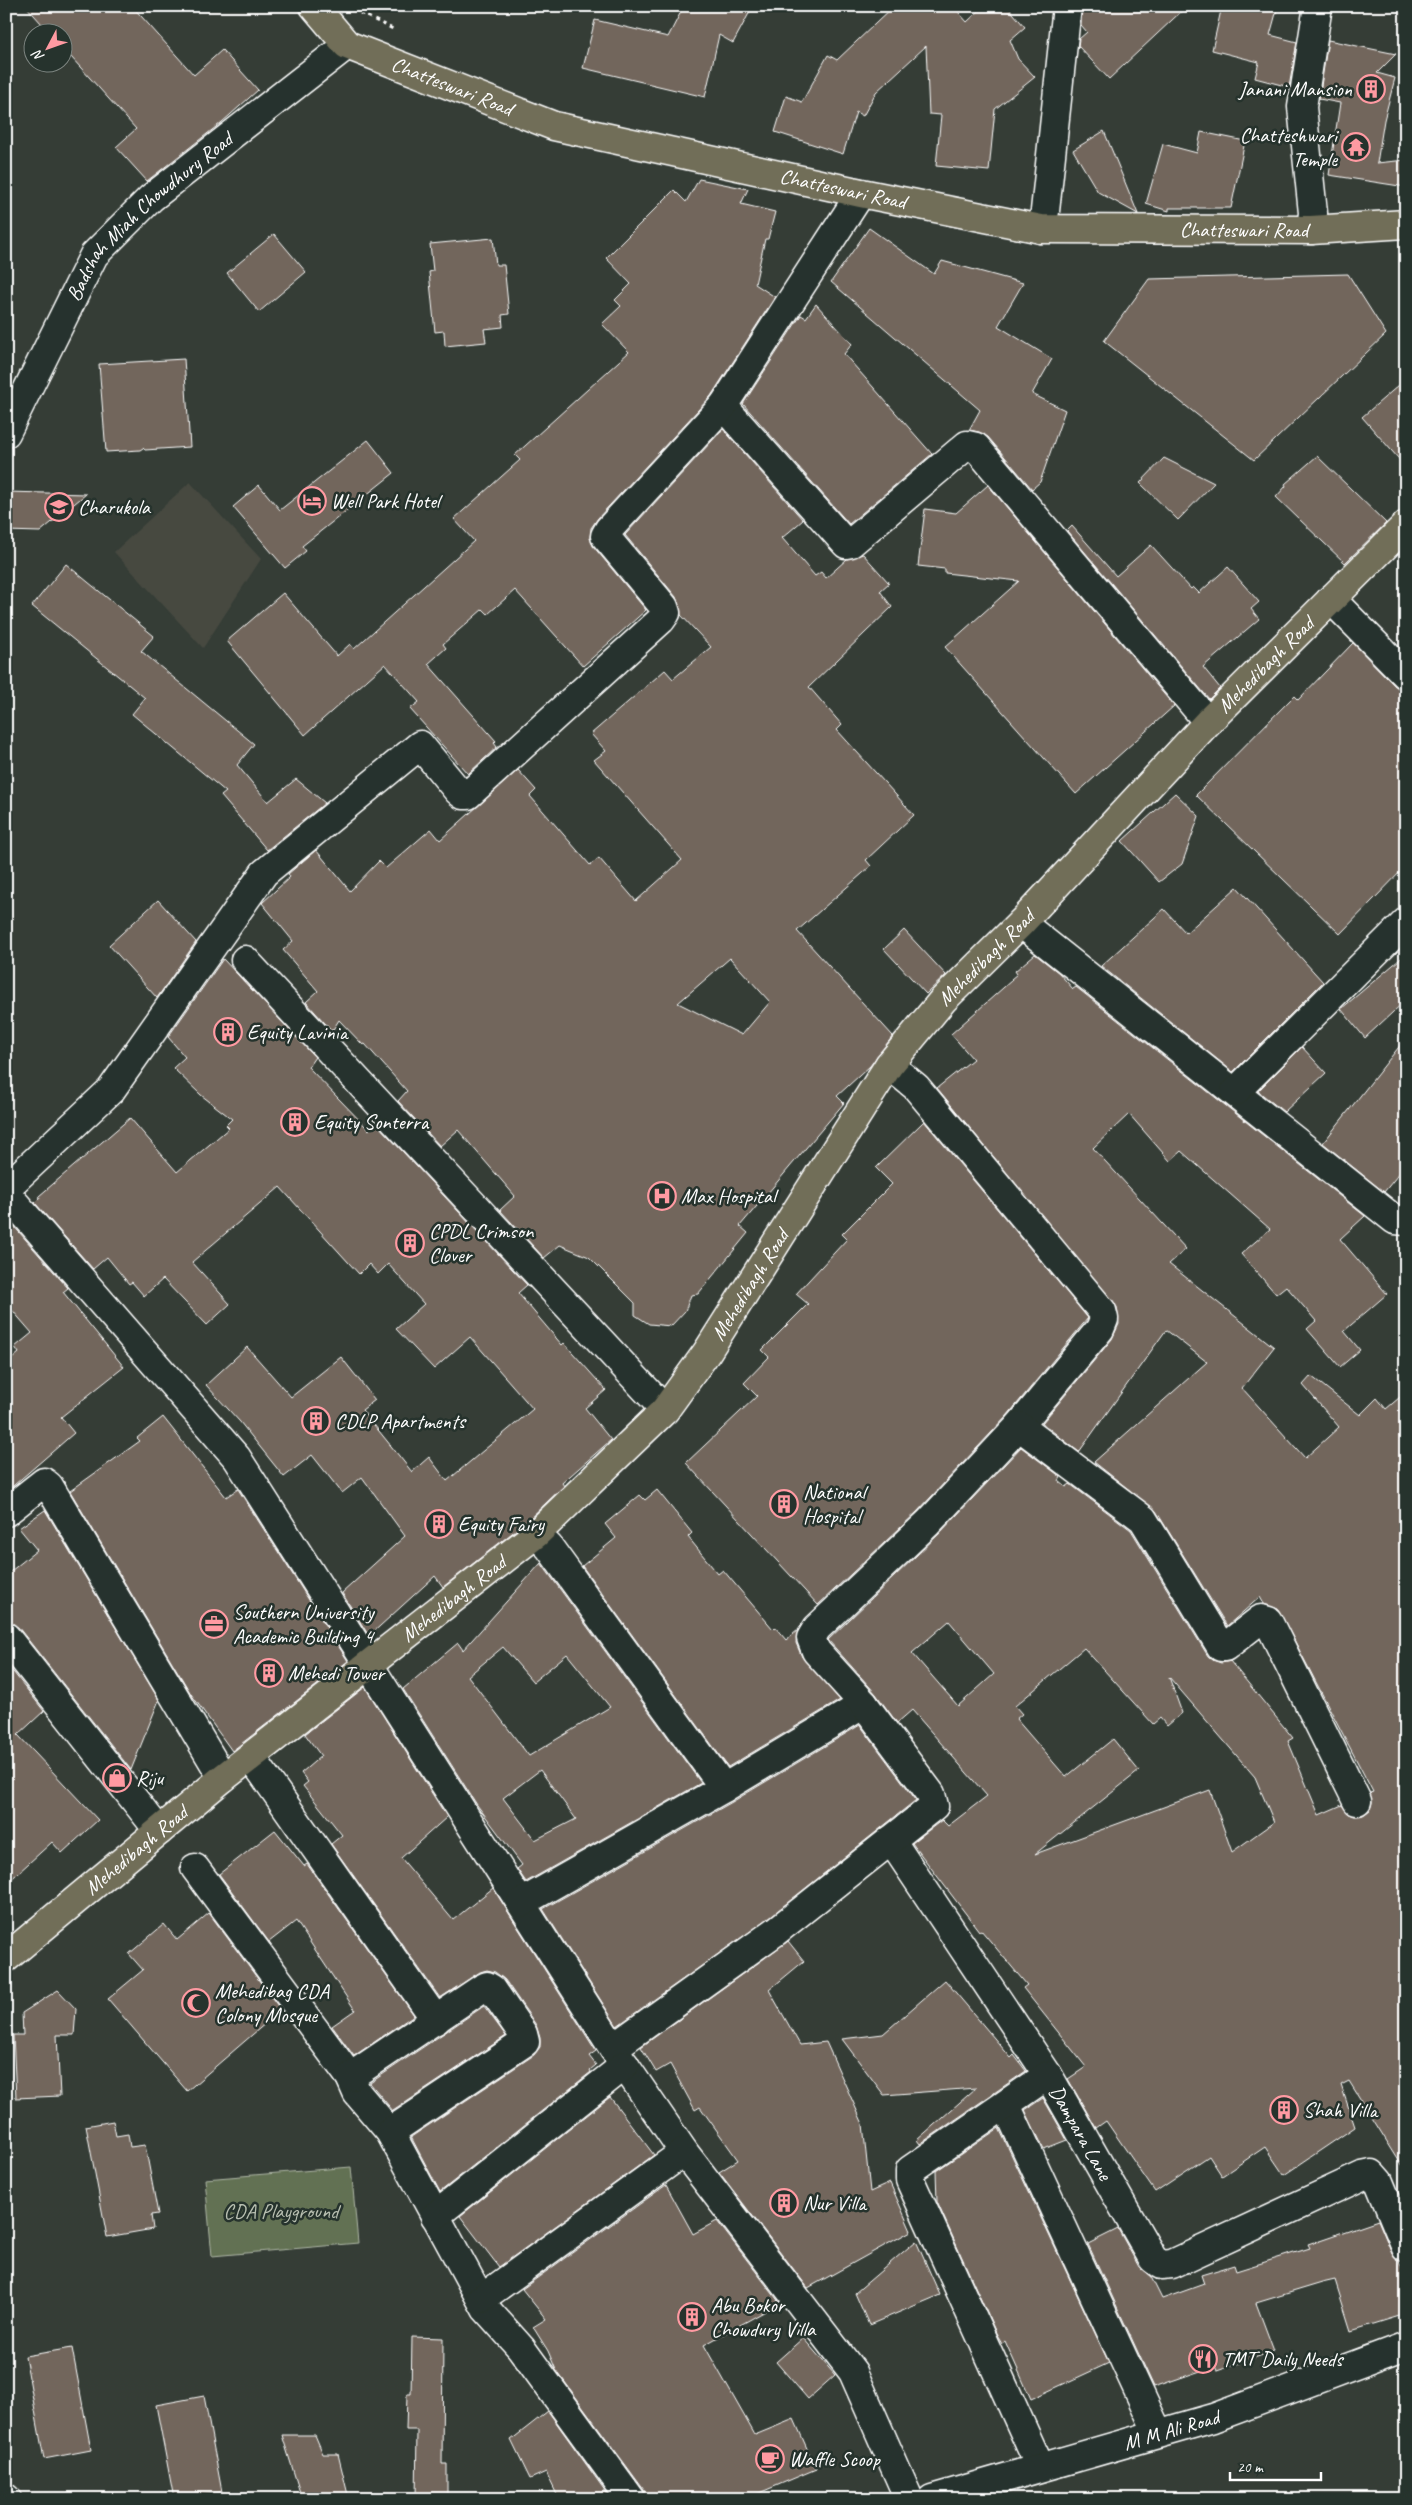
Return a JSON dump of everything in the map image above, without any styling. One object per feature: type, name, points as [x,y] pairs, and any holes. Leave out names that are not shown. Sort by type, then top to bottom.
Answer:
[{"type":"main road","name":"Chatteswari Road","points":[[314,6],[347,45],[554,126],[861,193],[1041,229],[1311,230],[1406,224]]},
{"type":"main road","name":"Mehedibagh Road","points":[[6,1958],[223,1778],[252,1758],[536,1534],[665,1410],[707,1352],[889,1065],[943,1000],[1020,923],[1208,722],[1406,525]]},
{"type":"street","points":[[1041,229],[1045,210],[1067,6]]},
{"type":"street","points":[[1311,230],[1313,213],[1302,107],[1318,6]]},
{"type":"street","name":"Badshah Miah Chowdhury Road","points":[[6,433],[13,400],[94,255],[151,198],[347,45]]},
{"type":"street","points":[[861,193],[722,406],[609,529],[606,536],[664,608],[666,613],[661,620],[468,794],[463,795],[458,791],[420,745],[264,873],[111,1090],[9,1199],[237,1458],[619,2056],[684,2152],[853,2372],[909,2499]]},
{"type":"street","points":[[722,406],[846,544],[851,544],[967,445],[976,447],[1208,722]]},
{"type":"street","points":[[1331,599],[1406,675]]},
{"type":"street","points":[[1235,1092],[1406,922]]},
{"type":"street","points":[[1020,923],[1395,1220],[1406,1221]]},
{"type":"street","points":[[245,960],[665,1410]]},
{"type":"street","points":[[435,2216],[619,2056],[934,1806],[931,1794],[864,1704],[816,1651],[811,1638],[817,1628],[928,1523],[1019,1426],[1100,1329],[1104,1319],[1102,1312],[916,1087],[889,1065]]},
{"type":"street","points":[[1019,1426],[1143,1519],[1221,1647],[1225,1648],[1261,1619],[1268,1621],[1357,1801]]},
{"type":"street","points":[[6,1512],[36,1486],[44,1482],[49,1486],[223,1778]]},
{"type":"street","points":[[536,1534],[552,1552],[724,1788]]},
{"type":"street","points":[[6,1637],[159,1831]]},
{"type":"street","points":[[521,1903],[724,1788],[864,1704]]},
{"type":"street","points":[[252,1758],[436,2020]]},
{"type":"street","points":[[891,1840],[1048,2075]]},
{"type":"street","points":[[195,1868],[350,2077],[357,2093],[390,2132],[486,2310],[522,2348],[631,2499]]},
{"type":"street","points":[[350,2077],[487,1986],[492,1990],[523,2034],[525,2042],[390,2132]]},
{"type":"street","name":"Dampara Lane","points":[[1040,2467],[910,2180],[910,2170],[1048,2075],[1153,2259],[1161,2265],[1172,2264],[1362,2176],[1372,2174],[1379,2182],[1406,2247]]},
{"type":"street","points":[[1006,2105],[1158,2433]]},
{"type":"street","points":[[481,2299],[684,2152]]},
{"type":"street","name":"M M Ali Road","points":[[932,2499],[1213,2418],[1406,2346]]},
{"type":"path","points":[[358,12],[402,33]]},
{"type":"shaded area","points":[[190,482],[261,559],[203,648],[114,552]]},
{"type":"green space","name":"CDA Playground","points":[[351,2167],[358,2243],[212,2256],[205,2179]]},
{"type":"building","points":[[26,6],[132,6],[194,75],[222,50],[258,90],[221,123],[147,181],[116,147],[136,129],[72,58],[72,22],[40,22]]},
{"type":"building","points":[[684,6],[753,6],[733,43],[719,35],[705,97],[583,68],[595,20],[668,37]]},
{"type":"building","points":[[894,6],[953,6],[967,22],[984,6],[1007,6],[1025,27],[1010,40],[1018,59],[1035,77],[995,109],[989,171],[936,166],[941,115],[929,114],[926,46],[876,92],[863,116],[856,112],[843,154],[775,132],[786,96],[802,102],[828,55],[837,60]]},
{"type":"building","points":[[1082,6],[1187,6],[1109,79],[1078,46],[1079,39],[1087,32],[1081,25]]},
{"type":"building","points":[[1222,6],[1278,6],[1270,35],[1297,42],[1289,87],[1255,78],[1259,62],[1212,50]]},
{"type":"building","points":[[1328,40],[1396,54],[1377,73],[1395,78],[1384,120],[1377,163],[1406,160],[1406,187],[1329,175],[1340,103],[1319,99]]},
{"type":"building","points":[[1104,131],[1138,214],[1098,192],[1073,150]]},
{"type":"building","points":[[1201,132],[1245,141],[1231,208],[1169,208],[1169,211],[1146,204],[1163,144],[1197,153]]},
{"type":"building","points":[[699,179],[748,189],[741,204],[775,212],[768,239],[765,239],[755,284],[775,297],[711,396],[598,518],[591,528],[590,538],[593,546],[646,610],[583,666],[515,590],[488,614],[483,609],[443,644],[446,648],[428,664],[496,741],[494,743],[497,747],[468,774],[410,709],[419,702],[385,664],[305,735],[227,641],[283,593],[337,656],[350,644],[354,649],[474,541],[454,519],[520,460],[515,455],[629,352],[602,324],[621,306],[615,300],[631,284],[606,258],[674,190],[686,202]]},
{"type":"building","points":[[869,228],[934,274],[942,261],[1023,283],[998,326],[1052,359],[1032,394],[1065,410],[1040,482],[1032,489],[988,437],[979,432],[969,430],[980,410],[831,282]]},
{"type":"building","points":[[274,234],[306,272],[259,312],[227,273]]},
{"type":"building","points":[[493,238],[496,265],[504,265],[509,314],[502,315],[503,327],[484,329],[486,342],[445,346],[444,331],[435,332],[429,272],[433,271],[430,244]]},
{"type":"building","points":[[1348,274],[1386,334],[1254,460],[1104,341],[1149,279]]},
{"type":"building","points":[[816,304],[852,344],[844,354],[932,454],[849,524],[743,404],[801,315],[806,318]]},
{"type":"building","points":[[184,359],[190,447],[145,450],[143,448],[140,450],[106,452],[99,364]]},
{"type":"building","points":[[1406,379],[1406,467],[1362,417]]},
{"type":"building","points":[[723,429],[803,520],[782,538],[815,576],[821,572],[826,578],[847,559],[863,554],[889,583],[880,591],[892,607],[809,687],[842,725],[837,730],[914,815],[866,860],[871,866],[797,931],[893,1036],[870,1066],[837,1096],[844,1103],[740,1226],[748,1233],[698,1294],[691,1295],[685,1311],[671,1326],[649,1324],[635,1315],[635,1303],[589,1257],[560,1245],[544,1258],[500,1210],[515,1196],[458,1130],[440,1146],[398,1101],[407,1091],[365,1044],[363,1045],[339,1020],[332,1031],[306,1002],[318,991],[283,950],[293,941],[262,903],[290,877],[288,874],[316,850],[350,891],[379,861],[386,868],[431,829],[440,840],[518,770],[536,790],[530,796],[590,865],[599,858],[636,901],[682,860],[594,760],[606,751],[591,734],[665,670],[673,679],[711,647],[681,615],[676,597],[625,535]],"holes":[[[730,958],[770,1002],[742,1035],[678,1003]]]},
{"type":"building","points":[[368,440],[394,473],[302,546],[306,551],[285,568],[233,507],[259,485],[280,510]]},
{"type":"building","points":[[1317,456],[1386,523],[1345,563],[1276,497],[1286,486],[1285,484]]},
{"type":"building","points":[[1164,458],[1214,483],[1178,520],[1140,483]]},
{"type":"building","points":[[988,485],[1174,706],[1076,794],[945,647],[1019,581],[945,573],[945,569],[918,566],[925,509],[956,513]]},
{"type":"building","points":[[6,492],[86,494],[40,532],[6,531]]},
{"type":"building","points":[[1072,526],[1116,576],[1151,545],[1191,589],[1193,587],[1199,593],[1228,567],[1259,602],[1251,609],[1259,619],[1203,667],[1220,688],[1209,699],[1067,531]]},
{"type":"building","points":[[66,564],[154,636],[141,651],[254,744],[237,765],[268,802],[296,779],[325,803],[267,850],[221,796],[226,792],[132,714],[145,698],[32,606]]},
{"type":"building","points":[[1353,643],[1395,686],[1406,690],[1406,866],[1340,934],[1196,795],[1294,696],[1298,700]]},
{"type":"building","points":[[1175,793],[1199,816],[1182,864],[1159,882],[1122,841]]},
{"type":"building","points":[[1237,887],[1323,982],[1233,1072],[1101,966],[1164,909],[1186,933]]},
{"type":"building","points":[[158,900],[196,942],[157,998],[109,945]]},
{"type":"building","points":[[904,930],[946,975],[926,994],[884,949]]},
{"type":"building","points":[[1035,954],[1059,973],[1073,989],[1076,987],[1365,1216],[1340,1239],[1387,1294],[1344,1331],[1360,1350],[1340,1367],[1307,1329],[1316,1321],[1286,1286],[1276,1294],[1241,1254],[1270,1229],[1181,1151],[1170,1161],[1129,1114],[1093,1148],[1186,1249],[1169,1264],[1274,1347],[1242,1388],[1305,1458],[1339,1427],[1303,1385],[1311,1376],[1360,1415],[1377,1398],[1386,1409],[1406,1392],[1406,2172],[1349,2081],[1341,2085],[1355,2127],[1284,2175],[1265,2147],[1222,2176],[1209,2156],[1155,2192],[1106,2121],[1096,2128],[1068,2079],[1086,2067],[1023,1988],[1027,1985],[981,1930],[979,1931],[912,1843],[942,1820],[948,1826],[987,1796],[912,1710],[897,1723],[876,1694],[828,1640],[939,1534],[1021,1447],[1061,1477],[1059,1481],[1066,1487],[1070,1484],[1131,1530],[1208,1656],[1221,1663],[1230,1661],[1293,1738],[1288,1741],[1319,1815],[1342,1805],[1349,1814],[1356,1816],[1363,1815],[1370,1810],[1372,1802],[1370,1793],[1373,1792],[1278,1609],[1264,1604],[1260,1597],[1227,1626],[1156,1511],[1094,1462],[1207,1362],[1166,1330],[1079,1452],[1042,1423],[1112,1339],[1119,1324],[1117,1307],[937,1088],[973,1059],[951,1034],[1012,980],[1017,974],[1015,971]],"holes":[[[949,1621],[994,1674],[958,1706],[912,1653]],[[1084,1648],[1153,1724],[1160,1718],[1167,1726],[1182,1713],[1169,1677],[1255,1777],[1274,1822],[1232,1852],[1210,1790],[1035,1854],[1139,1771],[1113,1739],[1066,1777],[1016,1719],[1022,1714],[1015,1706]]]},
{"type":"building","points":[[1406,954],[1406,1000],[1365,1038],[1341,1009]]},
{"type":"building","points":[[223,959],[315,1057],[308,1067],[369,1130],[376,1123],[527,1285],[518,1293],[562,1345],[564,1343],[606,1390],[585,1408],[611,1440],[562,1483],[564,1486],[525,1523],[443,1587],[435,1576],[369,1636],[342,1593],[405,1536],[362,1477],[342,1493],[312,1455],[284,1477],[240,1422],[206,1385],[247,1347],[291,1397],[341,1357],[375,1400],[362,1410],[412,1472],[429,1457],[447,1481],[533,1409],[470,1337],[434,1369],[396,1329],[424,1304],[388,1264],[378,1274],[369,1264],[359,1274],[280,1187],[192,1262],[230,1304],[207,1325],[163,1279],[144,1296],[132,1282],[129,1284],[107,1257],[93,1269],[35,1203],[40,1198],[39,1196],[130,1118],[177,1172],[229,1128],[226,1125],[232,1119],[201,1095],[173,1068],[185,1057],[168,1037]]},
{"type":"building","points":[[1406,1038],[1406,1165],[1384,1192],[1323,1143]]},
{"type":"building","points":[[1302,1047],[1326,1073],[1284,1112],[1258,1091]]},
{"type":"building","points":[[924,1121],[1088,1318],[1007,1416],[917,1512],[818,1605],[686,1463],[757,1396],[744,1383],[769,1357],[762,1350],[808,1304],[796,1294],[847,1239],[842,1234],[892,1184],[876,1168]]},
{"type":"building","points":[[12,1224],[68,1288],[63,1292],[124,1367],[61,1417],[74,1433],[6,1492],[6,1364],[19,1353],[15,1347],[32,1333],[6,1303],[6,1228]]},
{"type":"building","points":[[163,1417],[226,1497],[238,1489],[348,1661],[232,1751],[191,1694],[70,1491],[140,1441],[137,1438]]},
{"type":"building","points":[[657,1490],[692,1533],[688,1537],[718,1574],[723,1570],[773,1629],[775,1627],[786,1640],[798,1630],[796,1643],[802,1657],[840,1700],[728,1767],[582,1566],[616,1538],[605,1524],[640,1495],[645,1500]]},
{"type":"building","points":[[45,1510],[159,1700],[131,1770],[18,1627],[6,1622],[6,1575],[37,1550],[19,1528]]},
{"type":"building","points":[[541,1563],[701,1783],[526,1882],[517,1869],[522,1865],[477,1805],[403,1689],[458,1643],[463,1650]],"holes":[[[503,1647],[533,1682],[567,1654],[610,1707],[529,1756],[468,1676]],[[540,1770],[576,1819],[535,1840],[503,1798]]]},
{"type":"building","points":[[6,1663],[44,1711],[18,1735],[98,1820],[62,1853],[52,1842],[6,1884]]},
{"type":"building","points":[[365,1687],[447,1817],[401,1858],[453,1920],[493,1888],[596,2051],[589,2056],[596,2065],[590,2070],[591,2072],[440,2192],[411,2137],[534,2055],[540,2047],[540,2038],[536,2025],[505,1980],[495,1972],[487,1970],[480,1972],[440,1998],[331,1844],[342,1835],[303,1786],[308,1782],[301,1773],[321,1756],[305,1734]]},
{"type":"building","points":[[860,1725],[916,1800],[766,1920],[617,2026],[543,1909],[732,1802]]},
{"type":"building","points":[[275,1830],[304,1866],[307,1864],[414,2015],[354,2056],[332,2026],[355,2010],[296,1921],[269,1942],[219,1874]]},
{"type":"building","name":"Mehedibag CDA Colony Mosque","points":[[209,1913],[281,2010],[187,2091],[108,1999],[143,1970],[129,1954],[164,1924],[177,1940]]},
{"type":"building","points":[[788,1941],[804,1961],[769,1990],[800,2045],[826,2042],[863,2124],[870,2192],[890,2183],[911,2231],[808,2288],[719,2172],[738,2160],[700,2107],[695,2110],[670,2064],[656,2072],[641,2047]]},
{"type":"building","points":[[945,1980],[1011,2058],[1014,2055],[1026,2071],[920,2144],[917,2140],[976,2088],[884,2095],[842,2039],[883,2034]]},
{"type":"building","points":[[58,1990],[76,2009],[74,2035],[57,2035],[60,2096],[16,2098],[13,2035],[23,2035],[22,2013]]},
{"type":"building","points":[[484,2006],[506,2036],[393,2111],[370,2083]]},
{"type":"building","points":[[610,2097],[654,2155],[499,2267],[460,2216]]},
{"type":"building","points":[[1043,2098],[1067,2140],[1044,2149],[1025,2110]]},
{"type":"building","points":[[113,2121],[116,2136],[128,2134],[130,2147],[145,2145],[158,2214],[151,2215],[153,2229],[107,2237],[86,2126]]},
{"type":"building","points":[[999,2128],[1109,2363],[1031,2399],[1005,2341],[1002,2343],[996,2333],[937,2202],[936,2171]]},
{"type":"building","points":[[666,2185],[693,2234],[717,2221],[780,2303],[704,2345],[755,2435],[794,2419],[816,2469],[745,2499],[646,2499],[644,2490],[556,2370],[548,2351],[533,2327],[546,2319],[522,2289]]},
{"type":"building","points":[[1378,2220],[1392,2253],[1400,2261],[1406,2277],[1406,2314],[1351,2331],[1335,2280],[1322,2283],[1256,2303],[1274,2351],[1217,2371],[1215,2366],[1154,2387],[1088,2244],[1118,2229],[1139,2267],[1151,2277],[1162,2299],[1204,2284],[1201,2275],[1234,2265],[1236,2271],[1310,2248],[1308,2244]]},
{"type":"building","points":[[916,2241],[940,2295],[869,2325],[855,2293]]},
{"type":"building","points":[[412,2337],[443,2338],[442,2464],[447,2464],[447,2499],[416,2499],[417,2430],[406,2430],[407,2394],[411,2394]]},
{"type":"building","points":[[803,2338],[835,2375],[808,2399],[776,2362]]},
{"type":"building","points":[[72,2348],[91,2450],[44,2459],[25,2356]]},
{"type":"building","points":[[204,2396],[222,2492],[174,2499],[156,2405]]},
{"type":"building","points":[[548,2411],[611,2499],[559,2499],[546,2472],[530,2479],[511,2440]]},
{"type":"building","points":[[282,2435],[315,2435],[323,2454],[338,2454],[349,2499],[302,2499]]},
{"type":"place","name":"Janani Mansion","points":[[1371,89]]},
{"type":"place","name":"Chatteshwari Temple","points":[[1356,147]]},
{"type":"place","name":"Well Park Hotel","points":[[312,501]]},
{"type":"place","name":"Charukola","points":[[59,507]]},
{"type":"place","name":"Equity Lavinia","points":[[228,1032]]},
{"type":"place","name":"Equity Sonterra","points":[[295,1122]]},
{"type":"place","name":"Max Hospital","points":[[662,1196]]},
{"type":"place","name":"CPDL Crimson Clover","points":[[410,1243]]},
{"type":"place","name":"CDLP Apartments","points":[[316,1421]]},
{"type":"place","name":"National Hospital","points":[[784,1504]]},
{"type":"place","name":"Equity Fairy","points":[[439,1524]]},
{"type":"place","name":"Southern University Academic Building 4","points":[[214,1624]]},
{"type":"place","name":"Mehedi Tower","points":[[269,1673]]},
{"type":"place","name":"Riju","points":[[117,1778]]},
{"type":"place","name":"Mehedibag CDA Colony Mosque","points":[[196,2003]]},
{"type":"place","name":"Shah Villa","points":[[1284,2110]]},
{"type":"place","name":"Nur Villa","points":[[784,2203]]},
{"type":"place","name":"Abu Bokor Chowdury Villa","points":[[692,2317]]},
{"type":"place","name":"TMT Daily Needs","points":[[1203,2359]]},
{"type":"place","name":"Waffle Scoop","points":[[770,2459]]}]
